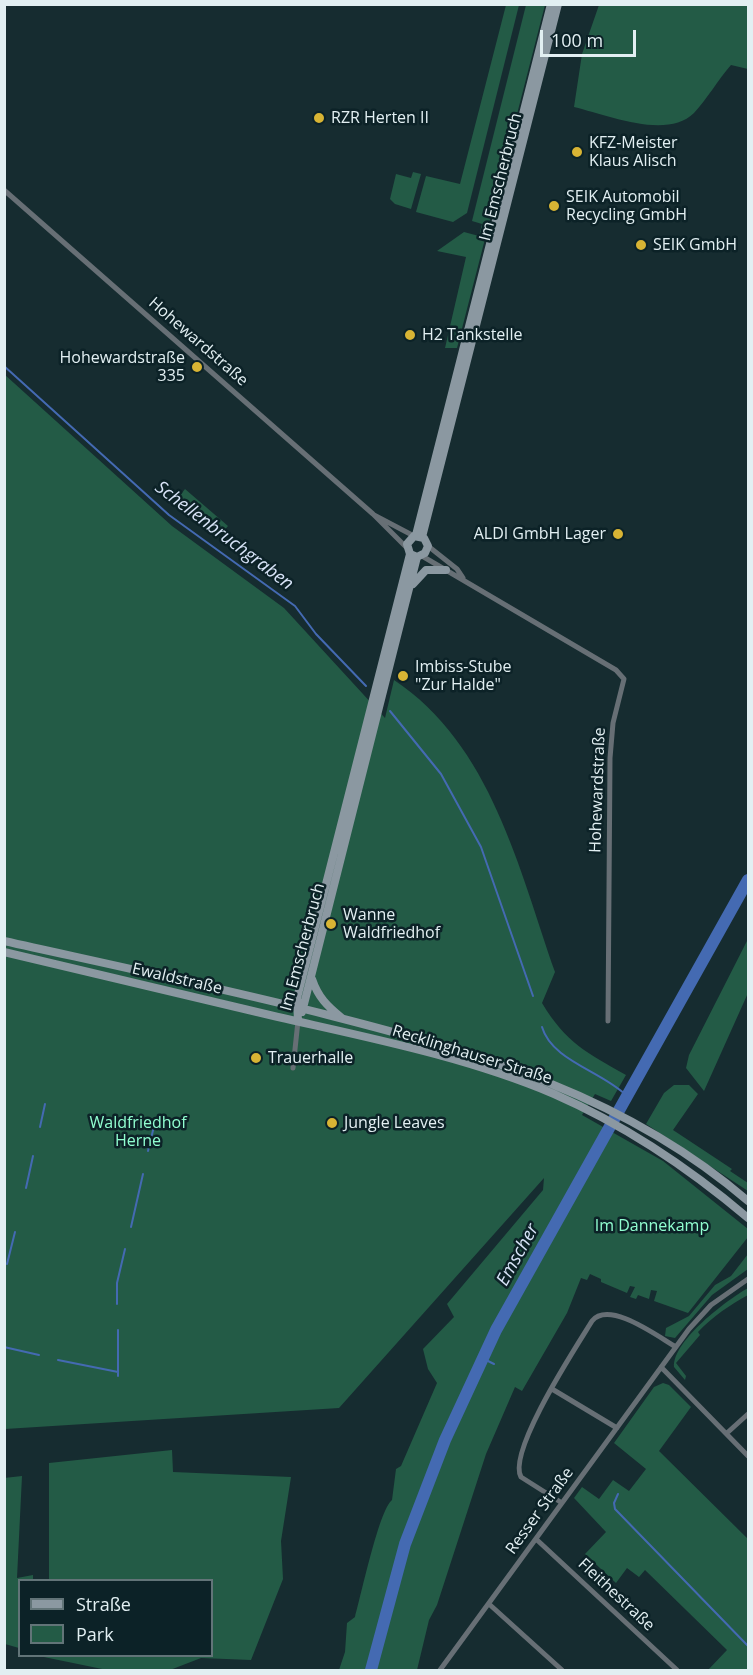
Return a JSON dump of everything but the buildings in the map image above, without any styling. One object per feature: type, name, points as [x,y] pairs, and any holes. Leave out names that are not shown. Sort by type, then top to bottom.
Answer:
[{"type":"main road","name":"Im Emscherbruch","points":[[466,355],[552,4]]},
{"type":"main road","name":"Im Emscherbruch","points":[[300,1008],[312,977],[408,593],[414,554],[408,540],[417,536],[558,4]]},
{"type":"main road","points":[[417,536],[428,546]]},
{"type":"main road","name":"Im Emscherbruch","points":[[298,1021],[414,554],[428,546]]},
{"type":"main road","points":[[408,593],[418,576],[426,570],[446,570]]},
{"type":"main road","name":"Ewaldstraße","points":[[4,941],[300,1008]]},
{"type":"main road","name":"Ewaldstraße","points":[[4,952],[298,1021]]},
{"type":"main road","points":[[312,977],[316,993],[344,1020]]},
{"type":"main road","name":"Recklinghauser Straße","points":[[300,1008],[505,1065],[552,1082],[630,1121],[703,1166],[748,1201]]},
{"type":"main road","name":"Recklinghauser Straße","points":[[298,1021],[403,1047],[505,1076],[553,1094],[625,1130],[679,1163],[748,1218]]},
{"type":"street","name":"Hohewardstraße","points":[[4,190],[373,514],[414,554],[464,579],[616,670],[624,679],[613,723],[610,758],[608,1021]]},
{"type":"street","name":"Hohewardstraße","points":[[373,514],[417,536]]},
{"type":"street","name":"Hohewardstraße","points":[[428,546],[458,569],[464,579]]},
{"type":"street","points":[[293,1068],[298,1021]]},
{"type":"street","name":"Resser Straße","points":[[440,1671],[676,1347],[711,1305],[748,1279]]},
{"type":"street","points":[[562,1503],[525,1480],[519,1469],[522,1452],[532,1426],[592,1321],[599,1314],[610,1313],[676,1347]]},
{"type":"street","points":[[661,1367],[748,1456]]},
{"type":"street","points":[[552,1389],[617,1428]]},
{"type":"street","points":[[727,1433],[748,1414]]},
{"type":"street","name":"Fleithestraße","points":[[536,1539],[677,1671]]},
{"type":"street","points":[[489,1604],[562,1671]]},
{"type":"green space","points":[[506,5],[519,5],[467,213],[453,222],[416,212],[426,176],[460,184]]},
{"type":"green space","points":[[526,5],[545,5],[457,348],[445,348],[466,257],[437,251],[464,232],[479,236],[482,224],[472,221]]},
{"type":"green space","points":[[599,5],[748,5],[748,69],[731,65],[694,113],[682,121],[668,125],[619,120],[574,107],[582,54]]},
{"type":"green space","points":[[413,172],[421,174],[411,209],[395,204],[390,199],[396,174],[411,178]]},
{"type":"green space","points":[[4,374],[172,526],[284,608],[385,718],[394,680],[427,707],[455,738],[478,773],[497,811],[514,851],[555,972],[542,1003],[560,1028],[578,1046],[626,1075],[611,1101],[595,1094],[582,1115],[663,1161],[748,1229],[748,1237],[688,1313],[654,1301],[657,1291],[651,1290],[649,1299],[638,1295],[636,1299],[630,1297],[635,1287],[630,1286],[627,1293],[601,1282],[601,1279],[590,1274],[587,1280],[581,1278],[567,1313],[522,1391],[515,1387],[486,1454],[437,1605],[429,1620],[417,1670],[339,1670],[345,1652],[347,1623],[355,1617],[376,1536],[392,1500],[396,1469],[401,1466],[437,1383],[428,1369],[423,1349],[454,1317],[447,1304],[543,1190],[544,1178],[339,1408],[5,1429]]},
{"type":"green space","points":[[185,489],[228,526],[221,534],[178,498]]},
{"type":"green space","points":[[748,939],[748,993],[704,1091],[686,1068],[689,1055]]},
{"type":"green space","points":[[674,1085],[689,1085],[698,1094],[673,1130],[732,1169],[730,1171],[748,1183],[748,1191],[646,1124],[664,1093]]},
{"type":"green space","points":[[748,1254],[748,1269],[712,1295],[675,1338],[665,1336],[666,1328],[689,1316],[715,1285],[731,1276]]},
{"type":"green space","points":[[748,1288],[748,1295],[722,1311],[698,1332],[700,1335],[676,1363],[686,1376],[685,1380],[674,1367],[676,1356],[682,1345],[691,1333],[715,1311]]},
{"type":"green space","points":[[663,1383],[669,1385],[691,1407],[659,1451],[748,1539],[748,1670],[708,1670],[727,1650],[645,1570],[639,1577],[627,1568],[616,1583],[585,1554],[606,1532],[574,1498],[582,1487],[599,1499],[613,1480],[629,1491],[646,1469],[614,1443],[654,1387]]},
{"type":"green space","points":[[172,1450],[173,1472],[291,1477],[281,1541],[283,1579],[251,1660],[201,1658],[170,1670],[107,1670],[44,1657],[213,1657],[213,1579],[49,1579],[49,1463]]},
{"type":"green space","points":[[22,1476],[17,1578],[33,1575],[33,1579],[18,1579],[18,1648],[5,1644],[4,1478]]},
{"type":"waterway","name":"Schellenbruchgraben","points":[[4,366],[169,515],[295,606],[316,634],[366,686]]},
{"type":"waterway","name":"Schellenbruchgraben","points":[[390,711],[441,774],[481,847],[533,996]]},
{"type":"waterway","name":"Emscher","points":[[371,1670],[405,1544],[445,1440],[496,1330],[748,880]]},
{"type":"waterway","name":"Schellenbruchgraben","points":[[542,1027],[547,1039],[556,1049],[605,1079],[627,1096]]},
{"type":"waterway","points":[[40,1127],[45,1104]]},
{"type":"waterway","points":[[148,1151],[156,1118]]},
{"type":"waterway","points":[[26,1188],[33,1156]]},
{"type":"waterway","points":[[131,1227],[143,1174]]},
{"type":"waterway","points":[[7,1264],[15,1232]]},
{"type":"waterway","points":[[117,1304],[117,1283],[125,1249]]},
{"type":"waterway","points":[[118,1330],[118,1376]]},
{"type":"waterway","points":[[4,1347],[39,1355]]},
{"type":"waterway","points":[[482,1358],[494,1364]]},
{"type":"waterway","points":[[58,1360],[118,1372]]},
{"type":"waterway","points":[[618,1494],[614,1503],[615,1509],[748,1646]]},
{"type":"place","name":"RZR Herten II","points":[[319,118]]},
{"type":"place","name":"KFZ-Meister Klaus Alisch","points":[[577,152]]},
{"type":"place","name":"SEIK Automobil Recycling GmbH","points":[[554,206]]},
{"type":"place","name":"SEIK GmbH","points":[[641,245]]},
{"type":"place","name":"H2 Tankstelle","points":[[410,335]]},
{"type":"place","name":"Hohewardstraße 335","points":[[197,367]]},
{"type":"place","name":"ALDI GmbH Lager","points":[[618,534]]},
{"type":"place","name":"Imbiss-Stube \"Zur Halde\"","points":[[403,676]]},
{"type":"place","name":"Wanne Waldfriedhof","points":[[331,924]]},
{"type":"place","name":"Trauerhalle","points":[[256,1058]]},
{"type":"place","name":"Jungle Leaves","points":[[332,1123]]},
{"type":"park label","name":"Waldfriedhof Herne","points":[[138,1132]]},
{"type":"park label","name":"Im Dannekamp","points":[[652,1226]]}]
